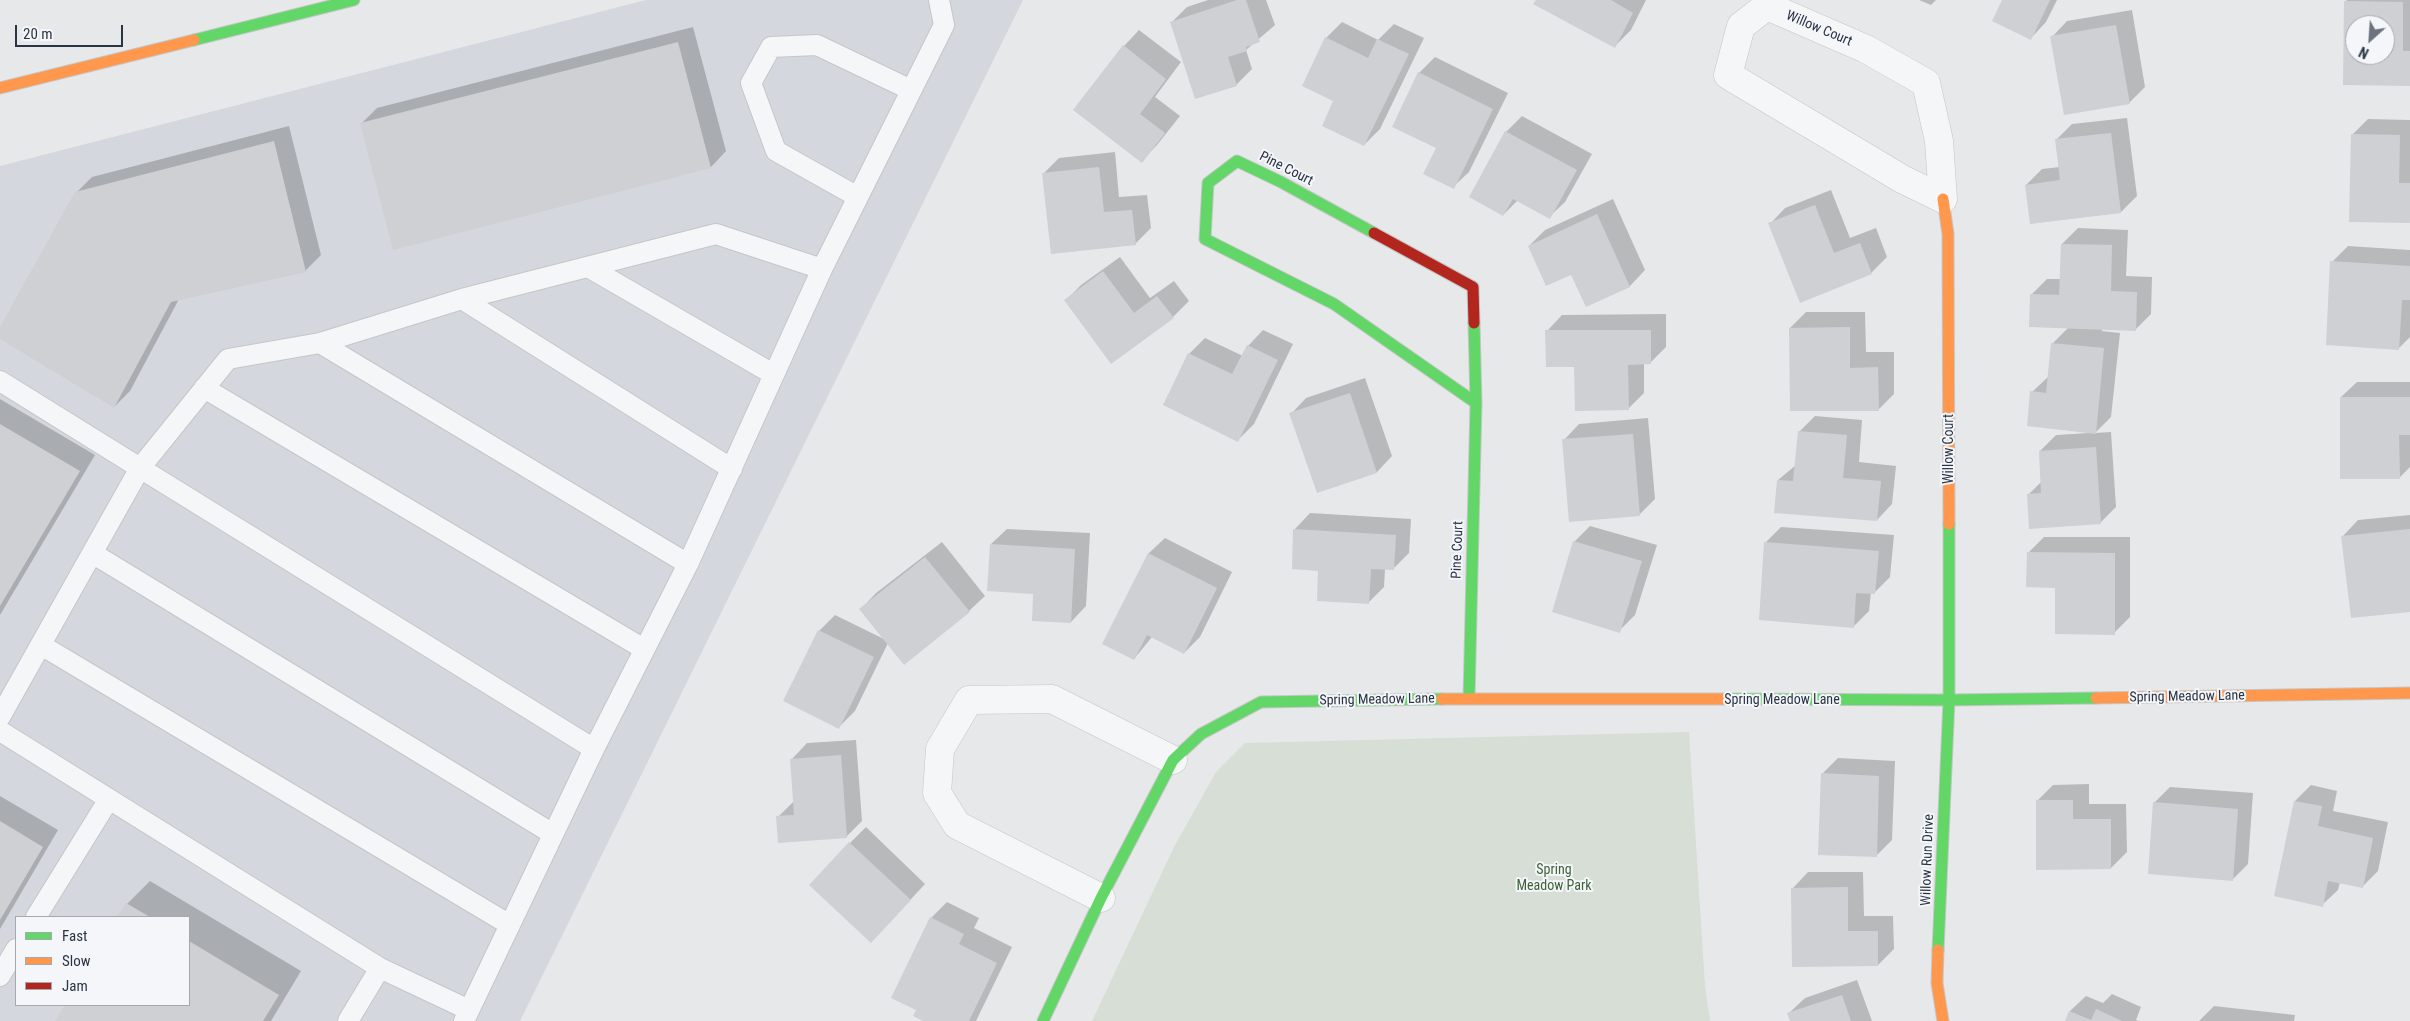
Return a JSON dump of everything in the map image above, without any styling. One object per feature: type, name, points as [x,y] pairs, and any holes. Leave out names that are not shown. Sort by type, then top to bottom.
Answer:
[{"type":"street","points":[[0,88],[354,0]]},
{"type":"street","name":"Willow Court","points":[[1943,199],[1902,179],[1728,75],[1741,26],[1767,6],[1866,49],[1926,82],[1939,142],[1943,199],[1948,234],[1949,700]]},
{"type":"street","name":"Pine Court","points":[[1469,698],[1476,403],[1473,287],[1281,182],[1237,161],[1208,183],[1205,239],[1334,304],[1476,403]]},
{"type":"street","name":"Spring Meadow Lane","points":[[1043,1021],[1101,898],[1173,760],[1201,734],[1261,702],[1469,698],[1949,700],[2410,693]]},
{"type":"street","points":[[1101,898],[957,825],[937,793],[940,749],[969,700],[1052,698],[1173,760]]},
{"type":"street","name":"Willow Run Drive","points":[[1943,1021],[1937,983],[1949,700]]},
{"type":"lane","points":[[0,732],[380,968],[466,1015],[594,749],[688,564],[822,269],[944,25],[939,0]]},
{"type":"lane","points":[[858,196],[776,150],[751,83],[771,47],[817,45],[911,90]]},
{"type":"lane","points":[[0,717],[140,468],[228,359],[320,343],[462,299],[716,234],[822,269]]},
{"type":"lane","points":[[588,267],[773,374]]},
{"type":"lane","points":[[462,299],[732,469]]},
{"type":"lane","points":[[320,343],[688,564]]},
{"type":"lane","points":[[0,381],[594,749]]},
{"type":"lane","points":[[204,388],[644,649]]},
{"type":"lane","points":[[92,554],[553,834]]},
{"type":"lane","points":[[41,644],[510,925]]},
{"type":"lane","points":[[37,916],[109,799]]},
{"type":"lane","points":[[0,976],[15,951]]},
{"type":"lane","points":[[348,1021],[380,968]]},
{"type":"shaded area","points":[[646,0],[1023,0],[520,1021],[0,1021],[0,166]]},
{"type":"green space","name":"Spring Meadow Park","points":[[1689,732],[1705,986],[1710,1021],[1092,1021],[1174,847],[1216,772],[1245,743]]},
{"type":"building","points":[[1237,0],[1246,0],[1260,42],[1246,47],[1247,51],[1228,57],[1237,86],[1195,99],[1170,22]]},
{"type":"building","points":[[1536,0],[1611,0],[1633,13],[1615,48],[1533,4]]},
{"type":"building","points":[[2002,0],[2050,0],[2031,40],[1992,21]]},
{"type":"building","points":[[2344,1],[2403,2],[2403,51],[2410,51],[2410,86],[2343,85]]},
{"type":"building","points":[[2116,25],[2130,104],[2064,115],[2050,36]]},
{"type":"building","points":[[1325,37],[1368,58],[1377,39],[1409,54],[1364,146],[1322,126],[1333,101],[1302,86]]},
{"type":"building","points":[[678,42],[711,168],[393,250],[360,123]]},
{"type":"building","points":[[1123,45],[1166,79],[1140,114],[1165,133],[1142,163],[1073,110]]},
{"type":"building","points":[[1418,72],[1493,109],[1454,189],[1423,174],[1436,148],[1392,127]]},
{"type":"building","points":[[1505,131],[1577,170],[1550,219],[1513,199],[1503,216],[1469,197]]},
{"type":"building","points":[[2111,133],[2121,213],[2030,224],[2025,185],[2060,180],[2055,139]]},
{"type":"building","points":[[2351,134],[2400,135],[2399,183],[2410,183],[2410,223],[2349,222]]},
{"type":"building","points":[[274,141],[306,272],[171,302],[114,408],[0,339],[0,327],[75,192]]},
{"type":"building","points":[[1099,167],[1104,212],[1132,210],[1136,245],[1051,254],[1042,173]]},
{"type":"building","points":[[1815,205],[1834,253],[1860,243],[1872,274],[1800,303],[1768,223]]},
{"type":"building","points":[[1597,214],[1630,287],[1586,307],[1571,275],[1546,286],[1528,246]]},
{"type":"building","points":[[2061,244],[2112,245],[2111,291],[2137,292],[2136,331],[2029,327],[2030,294],[2059,295]]},
{"type":"building","points":[[2330,261],[2410,266],[2410,300],[2402,300],[2399,350],[2326,345]]},
{"type":"building","points":[[1103,271],[1134,313],[1157,296],[1174,318],[1111,364],[1064,300]]},
{"type":"building","points":[[1850,327],[1850,368],[1878,367],[1879,411],[1790,411],[1789,328]]},
{"type":"building","points":[[1545,330],[1651,330],[1651,364],[1628,365],[1629,410],[1575,411],[1574,367],[1546,367]]},
{"type":"building","points":[[2051,343],[2104,348],[2096,434],[2027,426],[2030,391],[2046,393]]},
{"type":"building","points":[[1247,345],[1278,360],[1238,442],[1163,405],[1188,353],[1232,374]]},
{"type":"building","points":[[1350,393],[1377,473],[1317,493],[1289,413]]},
{"type":"building","points":[[2340,397],[2410,397],[2410,435],[2399,435],[2400,479],[2340,479]]},
{"type":"building","points":[[0,424],[80,471],[0,606]]},
{"type":"building","points":[[1798,431],[1847,435],[1843,478],[1881,481],[1877,521],[1774,513],[1777,480],[1793,481]]},
{"type":"building","points":[[1633,434],[1640,516],[1569,522],[1562,439]]},
{"type":"building","points":[[2096,447],[2101,524],[2029,529],[2027,494],[2041,493],[2039,451]]},
{"type":"building","points":[[1293,529],[1396,535],[1394,570],[1371,569],[1369,604],[1317,601],[1318,571],[1292,569]]},
{"type":"building","points":[[2410,529],[2410,612],[2351,618],[2341,536]]},
{"type":"building","points":[[1573,541],[1642,561],[1620,633],[1552,612]]},
{"type":"building","points":[[1764,542],[1879,551],[1875,594],[1856,593],[1854,628],[1759,620]]},
{"type":"building","points":[[990,544],[1075,549],[1071,623],[1032,621],[1033,594],[987,591]]},
{"type":"building","points":[[2027,552],[2115,553],[2115,635],[2055,634],[2055,588],[2026,587]]},
{"type":"building","points":[[1148,553],[1217,588],[1184,654],[1147,635],[1134,660],[1102,644]]},
{"type":"building","points":[[925,557],[970,612],[904,665],[859,609]]},
{"type":"building","points":[[818,630],[874,657],[839,729],[783,701]]},
{"type":"building","points":[[841,755],[847,838],[778,843],[776,816],[794,815],[790,759]]},
{"type":"building","points":[[1821,773],[1879,776],[1877,857],[1818,855]]},
{"type":"building","points":[[2036,800],[2073,800],[2073,819],[2111,819],[2111,869],[2036,870]]},
{"type":"building","points":[[2294,801],[2322,806],[2318,826],[2373,838],[2363,888],[2328,881],[2323,907],[2274,896]]},
{"type":"building","points":[[2153,802],[2238,809],[2233,881],[2148,874]]},
{"type":"building","points":[[0,821],[43,847],[0,920]]},
{"type":"building","points":[[849,842],[911,900],[871,943],[809,885]]},
{"type":"building","points":[[1848,887],[1848,931],[1878,931],[1878,966],[1792,967],[1791,888]]},
{"type":"building","points":[[126,903],[148,916],[118,916]]},
{"type":"building","points":[[930,917],[964,934],[959,944],[997,963],[969,1021],[923,1021],[913,1016],[916,1010],[891,998]]},
{"type":"building","points":[[190,942],[279,995],[263,1021],[55,1021],[64,1006],[190,1006]]},
{"type":"building","points":[[1842,995],[1851,1021],[1790,1021],[1787,1013]]},
{"type":"building","points":[[2096,1009],[2122,1021],[2065,1021],[2069,1011],[2091,1020]]},
{"type":"traffic: fast","points":[[194,40],[354,0]]},
{"type":"traffic: fast","points":[[1374,233],[1281,182],[1237,161],[1208,183],[1205,239],[1334,304],[1476,403]]},
{"type":"traffic: fast","points":[[1469,698],[1476,403],[1474,323]]},
{"type":"traffic: fast","points":[[1938,950],[1949,700],[1949,524]]},
{"type":"traffic: fast","points":[[1726,699],[1949,700],[2096,698]]},
{"type":"traffic: fast","points":[[1043,1021],[1101,898],[1173,760],[1201,734],[1261,702],[1442,699]]},
{"type":"traffic: slow","points":[[0,88],[194,40]]},
{"type":"traffic: slow","points":[[1943,199],[1948,234],[1949,524]]},
{"type":"traffic: slow","points":[[2096,698],[2410,693]]},
{"type":"traffic: slow","points":[[1442,699],[1726,699]]},
{"type":"traffic: slow","points":[[1938,950],[1937,983],[1943,1021]]},
{"type":"traffic: jam","points":[[1374,233],[1473,287],[1474,323]]}]
